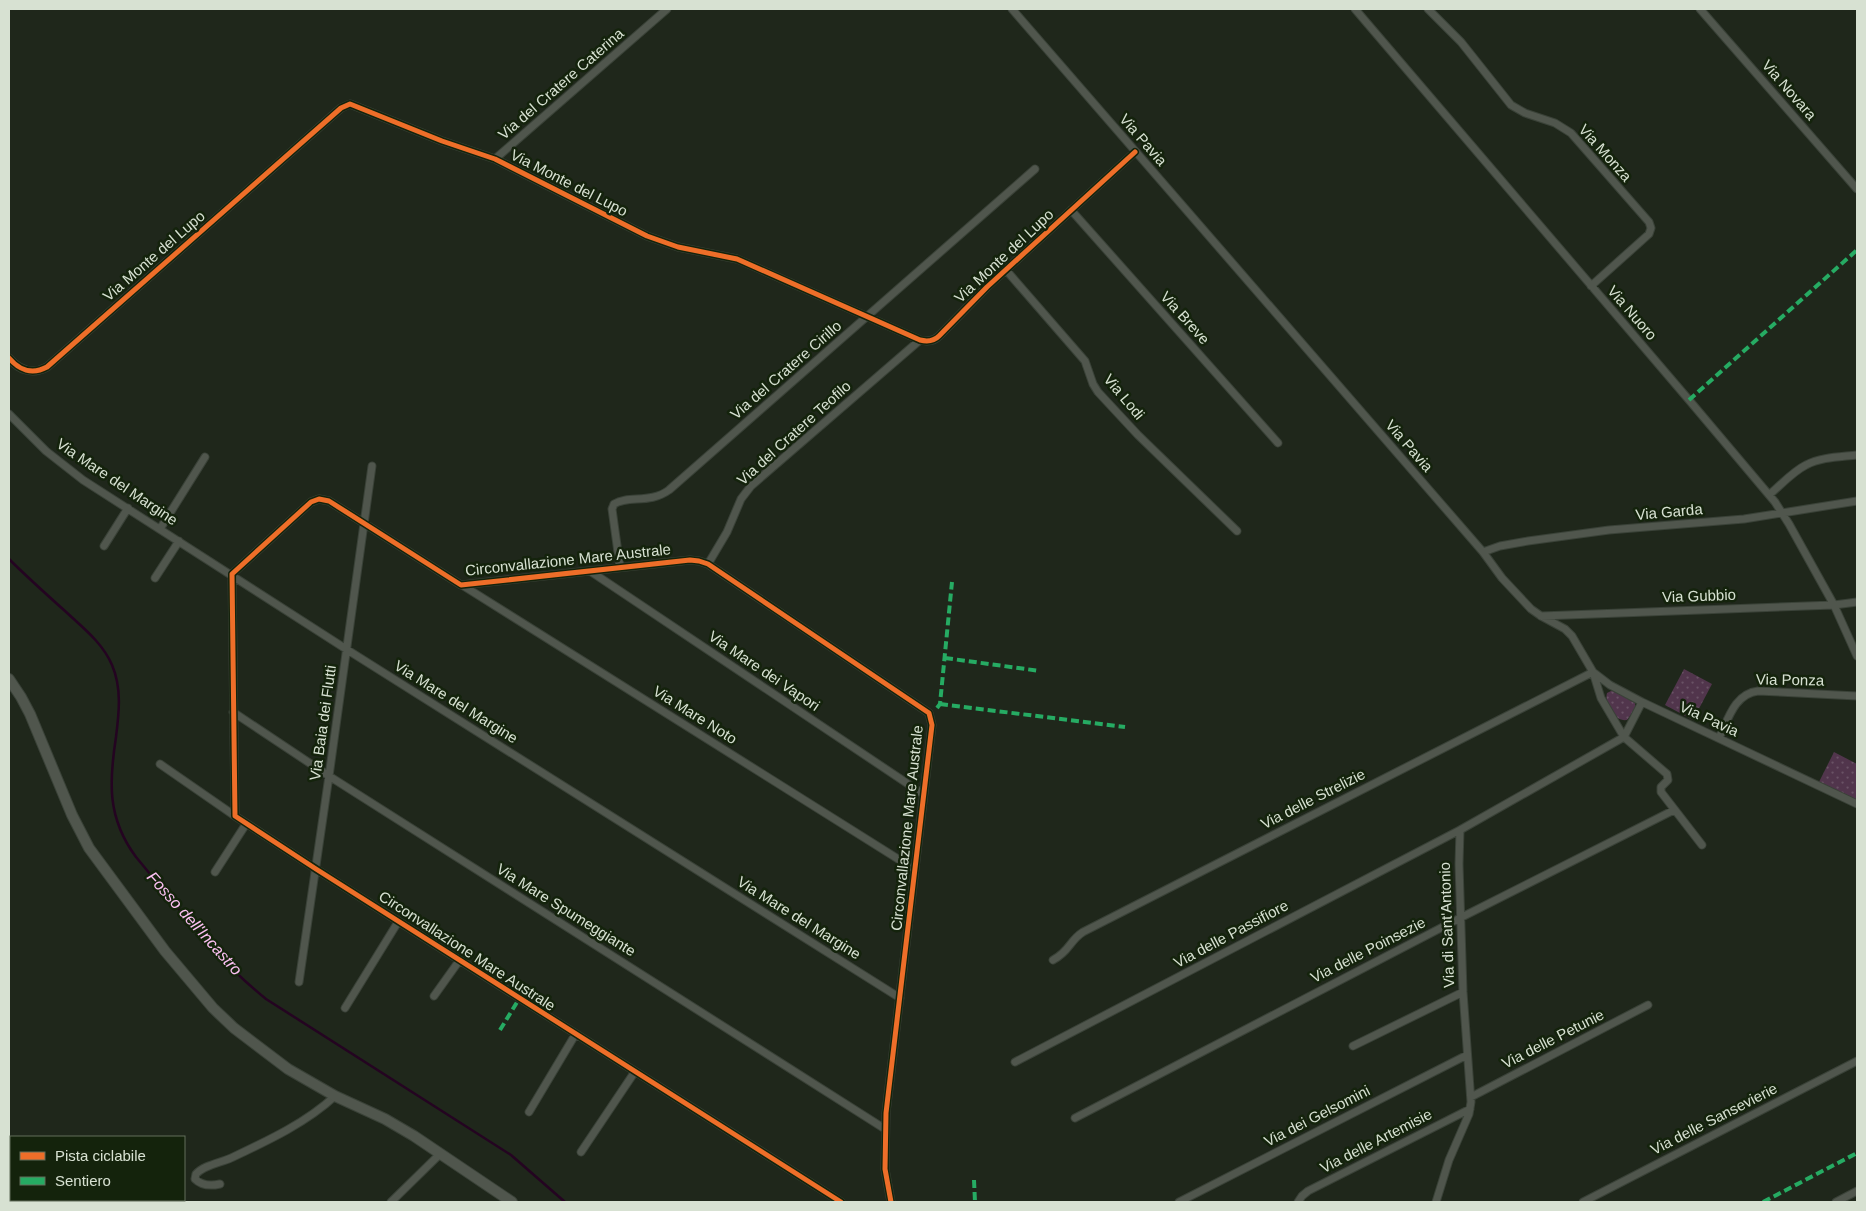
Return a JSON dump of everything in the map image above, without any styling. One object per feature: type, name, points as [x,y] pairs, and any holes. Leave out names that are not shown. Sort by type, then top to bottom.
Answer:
[{"type":"main road","points":[[9,679],[28,710],[72,815],[86,842],[165,951],[204,999],[234,1028],[277,1062],[335,1096],[385,1119],[512,1202]]},
{"type":"street","name":"Via del Cratere Caterina","points":[[495,159],[667,9]]},
{"type":"street","name":"Via Pavia","points":[[1012,9],[1483,552],[1506,582],[1541,616],[1572,636],[1593,672],[1610,685],[1642,702],[1857,804]]},
{"type":"street","name":"Via Nuoro","points":[[1355,9],[1769,495],[1782,512],[1834,605],[1857,656]]},
{"type":"street","name":"Via Monza","points":[[1428,9],[1461,42],[1507,102],[1522,112],[1555,123],[1570,133],[1650,224],[1649,234],[1591,286]]},
{"type":"street","name":"Via Novara","points":[[1700,9],[1857,189]]},
{"type":"street","name":"Via Monte del Lupo","points":[[9,358],[17,366],[27,370],[36,371],[47,366],[341,108],[350,104],[442,141],[495,159],[647,236],[678,247],[737,259],[920,340],[931,341],[937,338],[982,292],[1135,152]]},
{"type":"street","name":"Via del Cratere Cirillo","points":[[620,568],[612,509],[614,504],[620,501],[656,497],[670,490],[1034,169]]},
{"type":"street","name":"Via Breve","points":[[1071,210],[1278,443]]},
{"type":"street","name":"Via Lodi","points":[[1006,270],[1084,361],[1098,392],[1237,531]]},
{"type":"street","name":"Via del Cratere Teofilo","points":[[708,564],[726,532],[741,499],[751,486],[920,340]]},
{"type":"street","name":"Via Mare del Margine","points":[[9,414],[54,458],[83,480],[346,649],[900,998]]},
{"type":"street","points":[[1769,495],[1796,470],[1808,464],[1821,459],[1857,455]]},
{"type":"street","points":[[160,528],[205,456]]},
{"type":"street","name":"Via Baia dei Flutti","points":[[299,982],[330,776],[372,466]]},
{"type":"street","name":"Circonvallazione Mare Australe","points":[[232,574],[313,501],[327,500],[461,585],[693,560],[708,564],[928,711],[931,716],[932,725],[885,1129],[886,1176],[891,1202]]},
{"type":"street","name":"Via Garda","points":[[1483,552],[1500,546],[1528,541],[1609,530],[1744,519],[1857,501]]},
{"type":"street","points":[[104,546],[128,508]]},
{"type":"street","points":[[155,578],[179,541]]},
{"type":"street","name":"Via Mare dei Vapori","points":[[590,570],[923,794]]},
{"type":"street","points":[[232,574],[235,816]]},
{"type":"street","name":"Via Mare Noto","points":[[461,585],[914,869]]},
{"type":"street","name":"Via Gubbio","points":[[1541,616],[1834,605],[1857,602]]},
{"type":"street","points":[[1593,672],[1599,695],[1624,737],[1667,774],[1668,780],[1662,785],[1661,790],[1674,810],[1702,845]]},
{"type":"street","name":"Via delle Strelizie","points":[[1053,960],[1064,954],[1076,937],[1083,932],[1593,672]]},
{"type":"street","name":"Via Ponza","points":[[1719,738],[1738,700],[1749,693],[1758,691],[1857,696]]},
{"type":"street","points":[[1460,830],[1624,737],[1642,702]]},
{"type":"street","name":"Via Mare Spumeggiante","points":[[233,712],[330,776],[885,1129]]},
{"type":"street","name":"Circonvallazione Mare Australe","points":[[160,764],[246,824],[398,922],[841,1202]]},
{"type":"street","name":"Via delle Poinsezie","points":[[1075,1118],[1460,918],[1674,810]]},
{"type":"street","points":[[214,872],[246,824]]},
{"type":"street","name":"Via di Sant'Antonio","points":[[1436,1202],[1449,1160],[1470,1109],[1471,1097],[1463,992],[1459,864],[1460,830]]},
{"type":"street","name":"Via delle Passifiore","points":[[1015,1062],[1460,830]]},
{"type":"street","points":[[345,1008],[398,922]]},
{"type":"street","points":[[434,996],[459,961]]},
{"type":"street","points":[[1353,1046],[1463,992]]},
{"type":"street","name":"Via delle Petunie","points":[[1471,1097],[1648,1005]]},
{"type":"street","points":[[529,1112],[576,1035]]},
{"type":"street","name":"Via dei Gelsomini","points":[[1179,1202],[1467,1055]]},
{"type":"street","name":"Via delle Sansevierie","points":[[1583,1202],[1857,1061]]},
{"type":"street","points":[[581,1152],[634,1072]]},
{"type":"street","points":[[220,1184],[209,1185],[199,1183],[195,1179],[196,1174],[201,1170],[230,1159],[302,1121],[318,1112],[335,1096]]},
{"type":"street","name":"Via delle Artemisie","points":[[1298,1202],[1308,1191],[1470,1109]]},
{"type":"street","points":[[391,1202],[440,1154]]},
{"type":"street","points":[[1836,1202],[1857,1191]]},
{"type":"shaded area","points":[[1684,669],[1712,684],[1693,720],[1665,705]]},
{"type":"shaded area","points":[[1613,690],[1635,703],[1635,709],[1627,720],[1618,718],[1609,707],[1606,697],[1607,693]]},
{"type":"shaded area","points":[[1834,752],[1857,764],[1857,800],[1819,782]]},
{"type":"waterway","name":"Fosso dell'Incastro","points":[[9,559],[92,636],[108,657],[115,674],[119,701],[112,769],[112,799],[115,814],[120,828],[136,857],[198,931],[230,967],[266,999],[511,1155],[565,1202]]},
{"type":"marked path","points":[[1689,400],[1857,250]]},
{"type":"marked path","points":[[937,708],[940,704],[952,582]]},
{"type":"marked path","points":[[945,658],[1040,671]]},
{"type":"marked path","points":[[940,704],[1125,727]]},
{"type":"marked path","points":[[500,1030],[519,999]]},
{"type":"marked path","points":[[1763,1202],[1857,1153]]},
{"type":"marked path","points":[[974,1180],[975,1202]]},
{"type":"cycle path","points":[[9,358],[17,366],[26,370],[36,371],[47,367],[341,108],[350,104],[442,141],[495,159],[647,236],[678,247],[737,259],[926,341],[933,340],[939,336],[987,287],[1135,152]]},
{"type":"cycle path","points":[[841,1202],[235,816],[232,574],[311,502],[319,499],[329,501],[461,585],[690,560],[708,564],[929,713],[932,725],[886,1113],[885,1169],[891,1202]]}]
